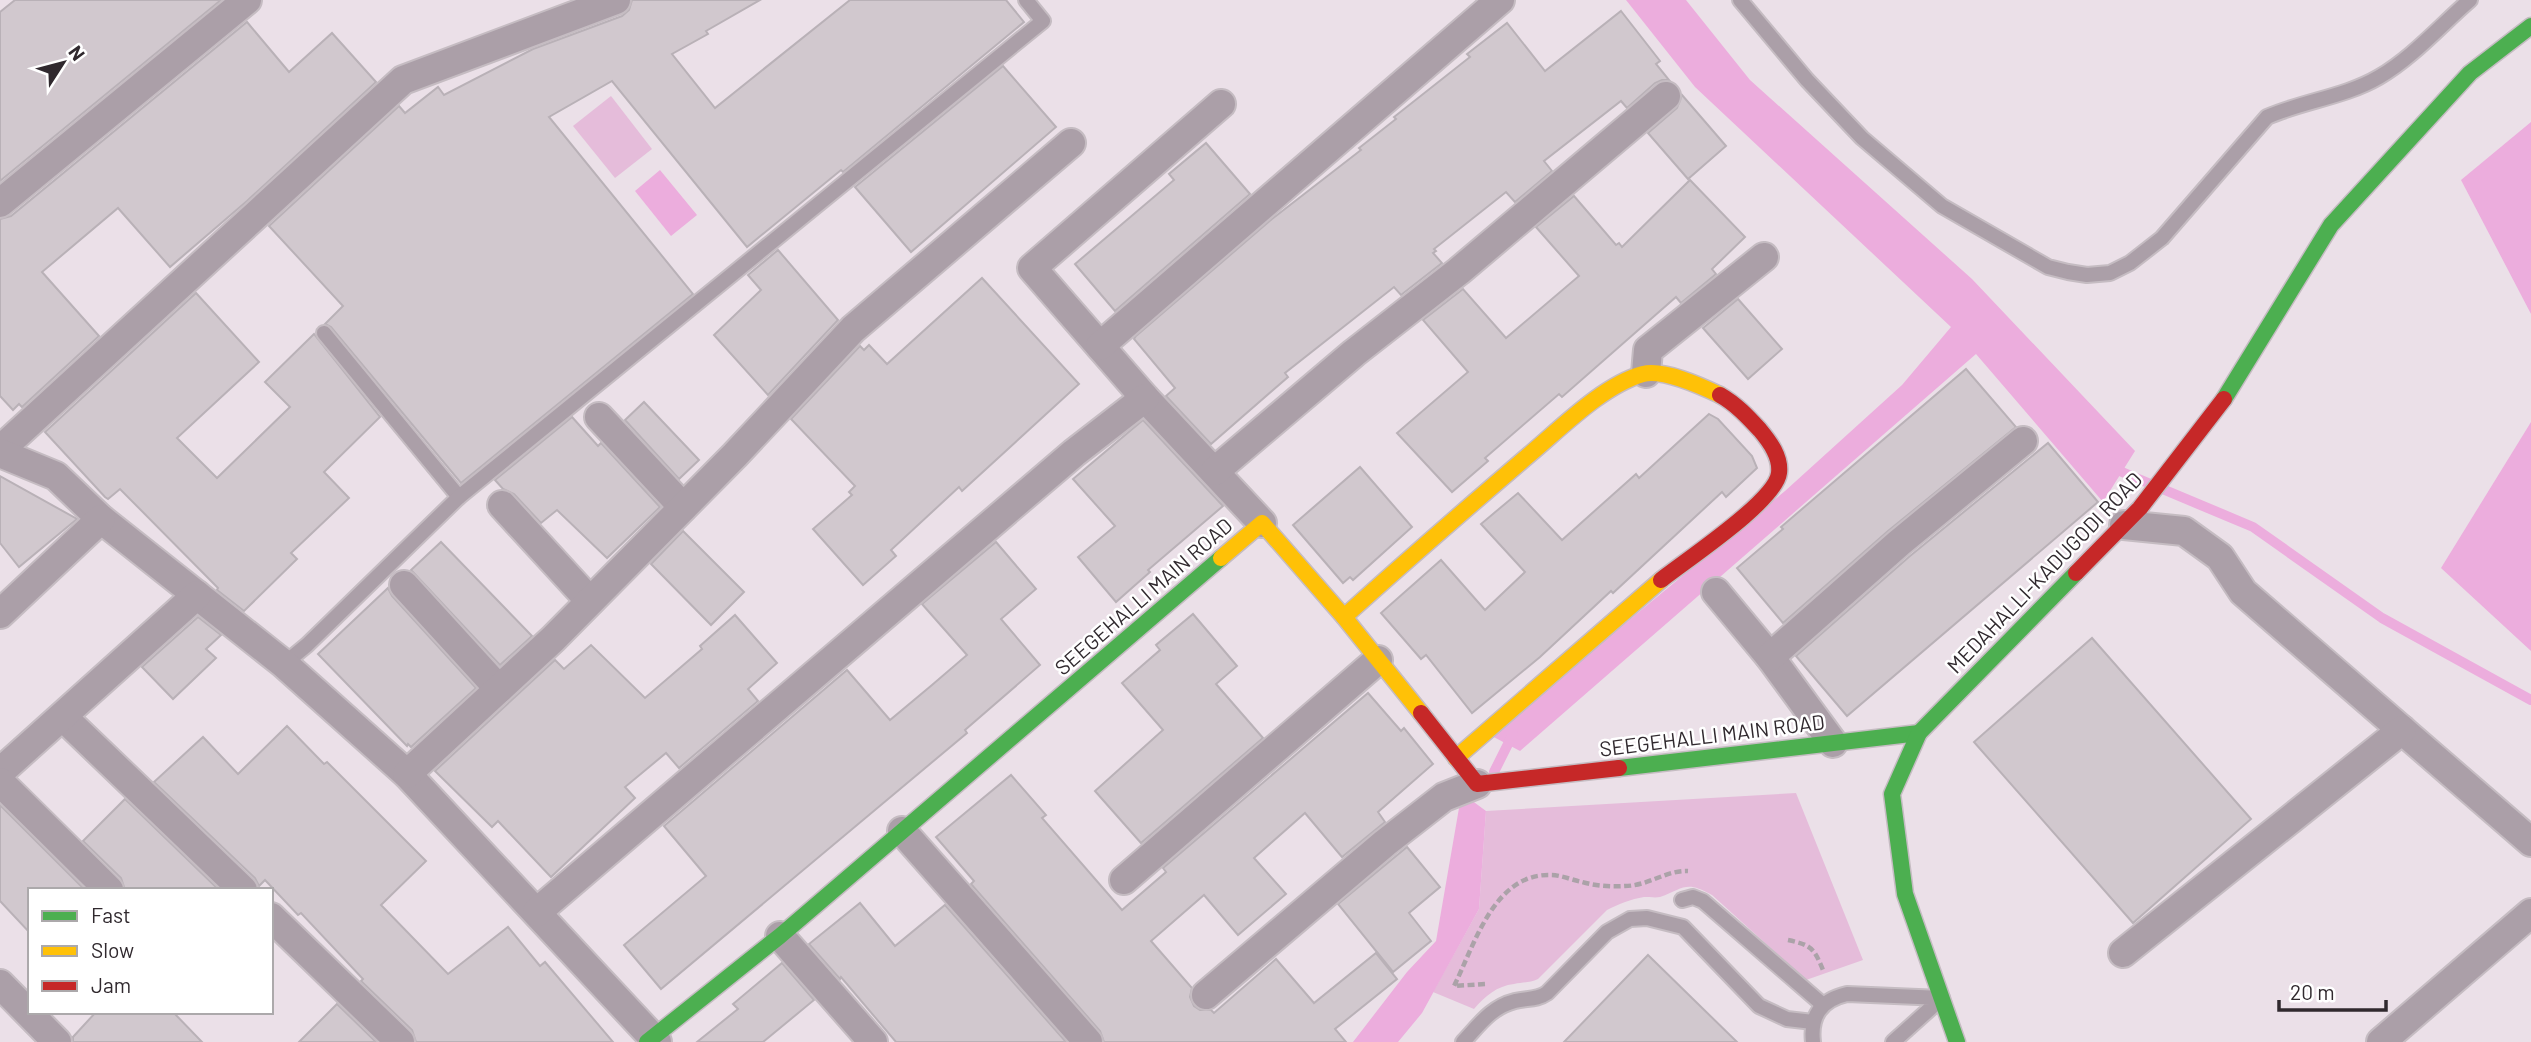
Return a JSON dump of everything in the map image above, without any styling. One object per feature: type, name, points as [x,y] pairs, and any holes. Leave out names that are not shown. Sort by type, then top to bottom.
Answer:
[{"type":"street","points":[[0,203],[247,0]]},
{"type":"street","points":[[617,0],[403,80],[0,452],[56,476],[101,519],[284,664],[407,774],[537,912],[652,1040]]},
{"type":"street","points":[[1100,346],[1500,0]]},
{"type":"street","name":"MEDAHALLI-KADUGODI ROAD","points":[[1957,1042],[1905,894],[1892,794],[1919,733],[2132,516],[2216,413],[2331,225],[2470,73],[2531,26]]},
{"type":"street","points":[[1215,471],[1354,353],[1460,271],[1667,96]]},
{"type":"street","points":[[1221,104],[1032,268],[1145,398],[1262,523]]},
{"type":"street","points":[[407,774],[590,601],[684,507],[853,329],[1071,143]]},
{"type":"street","points":[[1646,373],[1648,350],[1764,257]]},
{"type":"street","points":[[1345,618],[1420,548],[1565,424],[1609,392],[1646,373],[1703,387],[1731,401],[1756,426],[1778,456],[1778,481],[1763,500],[1673,571],[1456,758]]},
{"type":"street","points":[[537,912],[1074,453],[1145,398]]},
{"type":"street","points":[[599,417],[684,507]]},
{"type":"street","points":[[1770,657],[1899,543],[2023,441]]},
{"type":"street","points":[[502,505],[590,601]]},
{"type":"street","points":[[2132,516],[2184,531],[2220,557],[2243,592],[2531,842]]},
{"type":"street","points":[[0,614],[101,519]]},
{"type":"street","name":"SEEGEHALLI MAIN ROAD","points":[[652,1040],[780,936],[1262,523],[1345,618],[1477,784],[1919,733]]},
{"type":"street","points":[[404,586],[499,689]]},
{"type":"street","points":[[1716,592],[1770,657],[1832,743]]},
{"type":"street","points":[[0,772],[197,595]]},
{"type":"street","points":[[1124,880],[1378,660]]},
{"type":"street","points":[[63,717],[241,888]]},
{"type":"street","points":[[2123,953],[2402,730]]},
{"type":"street","points":[[0,782],[107,888]]},
{"type":"street","points":[[1206,995],[1385,843],[1444,797],[1477,784]]},
{"type":"street","points":[[902,831],[1088,1042]]},
{"type":"street","points":[[2381,1042],[2531,913]]},
{"type":"street","points":[[273,920],[400,1042]]},
{"type":"street","points":[[780,936],[873,1042]]},
{"type":"street","points":[[0,984],[28,1012]]},
{"type":"street","points":[[29,1014],[57,1042]]},
{"type":"lane","points":[[284,664],[459,498],[1044,21],[1026,0]]},
{"type":"lane","points":[[1740,0],[1843,119],[1941,206],[2048,267],[2087,275],[2110,274],[2130,263],[2162,238],[2267,117],[2359,87],[2379,77],[2408,57],[2470,0]]},
{"type":"lane","points":[[324,333],[459,498]]},
{"type":"lane","points":[[1682,900],[1693,897],[1703,901],[1822,1004]]},
{"type":"lane","points":[[1463,1042],[1493,1010],[1514,1001],[1540,997],[1547,993],[1606,932],[1630,919],[1647,918],[1683,927],[1759,1006],[1787,1019],[1813,1022]]},
{"type":"lane","points":[[1813,1042],[1814,1016],[1822,1004],[1833,997],[1847,994],[1942,998]]},
{"type":"lane","points":[[1893,1042],[1942,998]]},
{"type":"shaded area","points":[[1626,0],[1686,0],[1750,80],[1972,279],[2135,451],[2103,502],[1976,354],[1520,751],[1490,735],[1785,491],[1902,385],[1951,327],[1695,87]]},
{"type":"shaded area","points":[[611,96],[652,149],[615,178],[573,126]]},
{"type":"shaded area","points":[[2531,122],[2531,314],[2461,180]]},
{"type":"shaded area","points":[[660,170],[697,215],[671,236],[635,191]]},
{"type":"shaded area","points":[[2531,422],[2531,651],[2441,568]]},
{"type":"shaded area","points":[[1796,793],[1863,960],[1806,980],[1712,895],[1696,888],[1685,887],[1660,897],[1634,899],[1607,910],[1538,979],[1497,989],[1474,1009],[1433,992],[1479,909],[1486,811]]},
{"type":"shaded area","points":[[1467,797],[1486,811],[1479,909],[1422,1013],[1398,1042],[1353,1042],[1407,972],[1436,941],[1459,808]]},
{"type":"building","points":[[15,0],[221,0],[0,181],[0,12]]},
{"type":"building","points":[[632,0],[760,0],[672,54],[715,108],[850,0],[1006,0],[1024,22],[843,172],[841,170],[747,247],[612,81],[549,117],[693,294],[461,483],[331,327],[325,324],[343,306],[269,226],[399,106],[405,113],[438,87],[444,95],[533,49],[622,16],[629,10]]},
{"type":"building","points":[[1621,11],[1660,61],[1656,64],[1669,80],[1655,83],[1627,108],[1621,101],[1544,161],[1552,171],[1515,202],[1506,192],[1434,249],[1436,251],[1433,253],[1442,263],[1401,295],[1394,287],[1285,373],[1288,377],[1211,444],[1166,396],[1175,388],[1134,339],[1136,336],[1272,219],[1361,150],[1359,148],[1396,119],[1394,117],[1470,57],[1467,54],[1507,23],[1545,71]]},
{"type":"building","points":[[247,22],[289,72],[332,33],[376,82],[247,201],[170,267],[118,208],[42,272],[99,336],[22,407],[19,404],[13,410],[0,396],[0,219],[11,216]]},
{"type":"building","points":[[1003,66],[1056,127],[911,252],[855,187]]},
{"type":"building","points":[[1682,95],[1726,146],[1688,179],[1648,133],[1677,108]]},
{"type":"building","points":[[1206,143],[1250,194],[1115,311],[1075,264],[1174,180],[1169,174]]},
{"type":"building","points":[[1690,180],[1745,237],[1712,269],[1716,274],[1681,303],[1676,297],[1562,397],[1559,394],[1485,458],[1488,461],[1452,492],[1397,433],[1468,372],[1423,320],[1463,289],[1506,338],[1579,276],[1536,227],[1574,196],[1616,245],[1619,243],[1622,247]]},
{"type":"building","points":[[778,250],[838,320],[768,395],[714,335],[761,290],[748,275]]},
{"type":"building","points":[[982,278],[1079,384],[962,491],[959,487],[891,550],[896,556],[863,585],[813,529],[852,495],[849,492],[855,486],[791,419],[860,346],[864,350],[869,345],[887,364]]},
{"type":"building","points":[[196,293],[259,362],[177,438],[217,478],[290,407],[265,382],[314,334],[380,417],[324,472],[349,498],[291,553],[297,559],[244,611],[217,590],[218,588],[120,489],[108,499],[105,497],[45,432]]},
{"type":"building","points":[[1738,299],[1782,349],[1748,379],[1703,328]]},
{"type":"building","points":[[1966,369],[2016,427],[1888,531],[1783,623],[1737,568]]},
{"type":"building","points":[[644,402],[699,460],[679,479],[625,420]]},
{"type":"building","points":[[1709,414],[1718,419],[1752,456],[1757,468],[1726,497],[1722,492],[1613,593],[1611,591],[1540,657],[1472,713],[1426,655],[1421,659],[1381,613],[1441,560],[1485,610],[1525,572],[1481,524],[1518,493],[1562,540],[1636,474],[1639,478]]},
{"type":"building","points":[[572,417],[598,446],[601,443],[660,507],[607,558],[557,510],[541,523],[514,494],[503,489],[495,480]]},
{"type":"building","points":[[1143,420],[1223,506],[1148,570],[1150,572],[1116,602],[1078,557],[1115,526],[1073,479]]},
{"type":"building","points":[[2048,443],[2098,502],[1847,716],[1796,656],[1910,556]]},
{"type":"building","points":[[1360,467],[1412,527],[1353,580],[1350,577],[1343,583],[1293,525]]},
{"type":"building","points":[[0,476],[77,519],[19,567],[0,543]]},
{"type":"building","points":[[683,531],[744,592],[711,625],[651,564]]},
{"type":"building","points":[[441,542],[532,636],[500,665],[411,570]]},
{"type":"building","points":[[996,542],[1036,589],[1001,619],[1040,665],[965,730],[967,733],[661,989],[624,945],[706,876],[664,826],[847,670],[890,720],[932,685],[967,655],[922,604]]},
{"type":"building","points":[[388,588],[392,596],[476,688],[411,747],[408,744],[407,746],[318,654]]},
{"type":"building","points":[[1193,614],[1237,666],[1216,684],[1263,738],[1141,843],[1095,791],[1163,730],[1122,683],[1160,650],[1156,645]]},
{"type":"building","points":[[735,615],[777,663],[748,689],[758,701],[679,768],[666,753],[625,787],[635,798],[551,877],[498,821],[492,827],[435,771],[555,660],[564,669],[591,645],[645,698],[702,649],[700,646]]},
{"type":"building","points":[[198,617],[221,635],[206,649],[216,658],[173,699],[142,667]]},
{"type":"building","points":[[2092,638],[2251,819],[2133,923],[1974,742]]},
{"type":"building","points":[[1368,693],[1401,731],[1404,728],[1433,764],[1378,812],[1385,822],[1342,857],[1305,813],[1254,858],[1286,894],[1238,935],[1204,895],[1151,941],[1192,988],[1190,997],[1194,1006],[1214,1013],[1276,959],[1314,1003],[1376,953],[1397,979],[1335,1029],[1346,1042],[1104,1042],[1100,1031],[971,884],[974,881],[936,837],[1011,775],[1046,815],[1042,818],[1122,910],[1166,872],[1163,868]]},
{"type":"building","points":[[287,726],[426,861],[381,905],[448,974],[508,927],[540,966],[545,962],[613,1042],[416,1042],[412,1030],[361,981],[363,979],[301,913],[298,915],[265,880],[259,886],[255,878],[154,782],[203,737],[238,774]]},
{"type":"building","points":[[125,799],[217,888],[124,888],[121,878],[83,841]]},
{"type":"building","points":[[0,805],[83,888],[28,888],[28,931],[0,901]]},
{"type":"building","points":[[1407,847],[1440,887],[1409,913],[1431,941],[1393,972],[1338,904]]},
{"type":"building","points":[[860,903],[895,946],[945,905],[1066,1042],[896,1042],[809,944]]},
{"type":"building","points":[[1648,955],[1737,1042],[1564,1042]]},
{"type":"building","points":[[782,963],[814,1000],[763,1042],[697,1042],[738,1009],[733,1004]]},
{"type":"building","points":[[337,1004],[376,1042],[299,1042]]},
{"type":"building","points":[[94,1014],[175,1014],[202,1042],[73,1042],[73,1037]]},
{"type":"waterway","points":[[2112,462],[2122,472],[2253,527],[2382,618],[2531,700]]},
{"type":"waterway","points":[[1494,772],[1513,734]]},
{"type":"traffic: fast","points":[[2224,399],[2331,225],[2470,73],[2531,26]]},
{"type":"traffic: fast","points":[[647,1042],[780,936],[1221,558]]},
{"type":"traffic: fast","points":[[1957,1042],[1905,894],[1892,794],[1919,733],[2076,573]]},
{"type":"traffic: fast","points":[[1619,768],[1919,733]]},
{"type":"traffic: slow","points":[[1344,617],[1569,420],[1613,387],[1652,373],[1682,379],[1720,395]]},
{"type":"traffic: slow","points":[[1221,558],[1262,523],[1344,617],[1421,713]]},
{"type":"traffic: slow","points":[[1456,758],[1661,580]]},
{"type":"traffic: jam","points":[[1661,580],[1747,514],[1774,485],[1779,473],[1777,456],[1764,435],[1742,411],[1720,395]]},
{"type":"traffic: jam","points":[[2076,573],[2140,508],[2224,399]]},
{"type":"traffic: jam","points":[[1421,713],[1477,784],[1619,768]]}]
